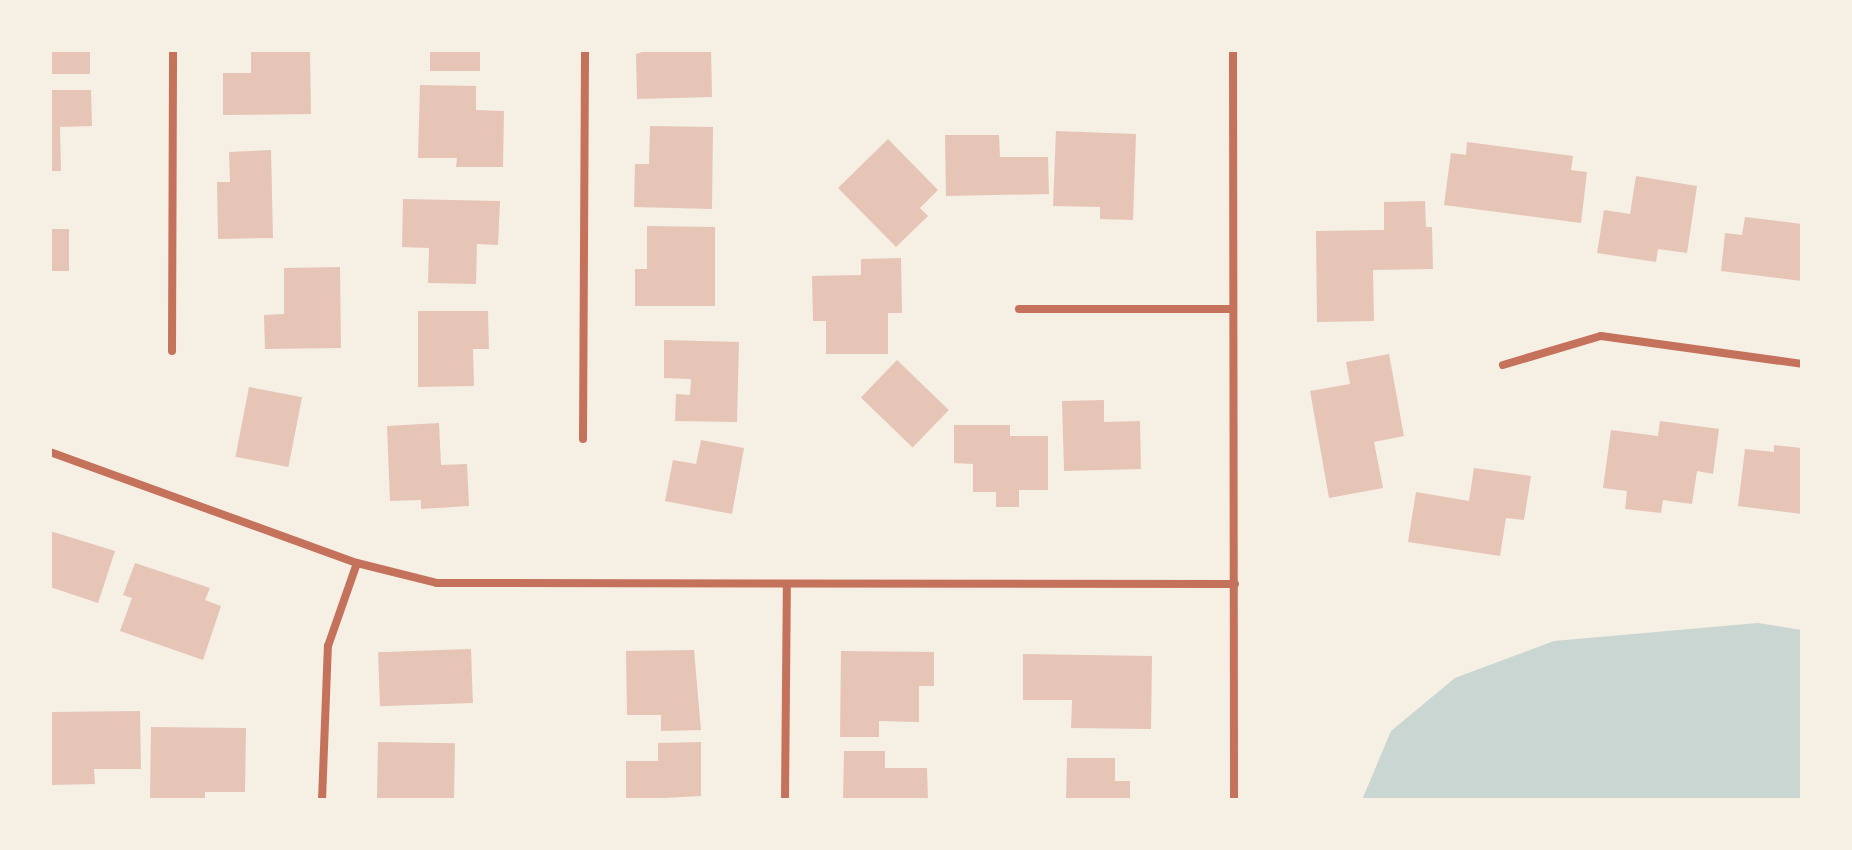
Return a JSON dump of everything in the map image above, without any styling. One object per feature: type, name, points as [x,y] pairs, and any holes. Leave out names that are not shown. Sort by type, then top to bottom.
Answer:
[{"type":"street","points":[[172,351],[173,50]]},
{"type":"street","points":[[583,439],[585,50]]},
{"type":"street","points":[[1233,50],[1234,800]]},
{"type":"street","points":[[1019,309],[1233,309]]},
{"type":"street","points":[[1503,365],[1601,336],[1802,364]]},
{"type":"street","points":[[50,452],[357,563],[437,583],[1235,584]]},
{"type":"street","points":[[322,800],[328,646],[357,563]]},
{"type":"street","points":[[785,800],[787,584]]},
{"type":"shaded area","points":[[1758,623],[1802,630],[1802,800],[1362,800],[1391,731],[1455,678],[1554,641]]},
{"type":"building","points":[[50,50],[90,50],[90,74],[50,74]]},
{"type":"building","points":[[251,50],[310,50],[311,114],[223,115],[223,73],[251,73]]},
{"type":"building","points":[[430,50],[480,50],[480,71],[430,71]]},
{"type":"building","points":[[648,50],[711,50],[712,97],[637,99],[636,54]]},
{"type":"building","points":[[420,85],[476,86],[476,110],[504,111],[503,167],[456,167],[457,158],[418,158]]},
{"type":"building","points":[[50,90],[91,90],[92,126],[60,127],[61,171],[50,171]]},
{"type":"building","points":[[650,126],[713,127],[712,209],[634,207],[635,164],[649,164]]},
{"type":"building","points":[[1056,131],[1136,134],[1133,220],[1100,219],[1100,207],[1053,206]]},
{"type":"building","points":[[945,135],[999,135],[1000,157],[1048,157],[1049,194],[946,196]]},
{"type":"building","points":[[888,139],[938,190],[920,208],[928,216],[896,247],[838,188]]},
{"type":"building","points":[[1467,142],[1573,156],[1571,170],[1587,172],[1581,223],[1444,205],[1451,153],[1466,155]]},
{"type":"building","points":[[271,150],[273,238],[218,239],[217,182],[230,182],[229,152]]},
{"type":"building","points":[[1636,176],[1697,186],[1687,253],[1658,249],[1656,262],[1597,253],[1604,210],[1630,214]]},
{"type":"building","points":[[403,199],[500,201],[498,245],[477,244],[476,284],[428,283],[429,248],[402,247]]},
{"type":"building","points":[[1425,201],[1426,227],[1432,227],[1433,269],[1373,270],[1374,321],[1317,322],[1316,231],[1384,230],[1384,202]]},
{"type":"building","points":[[1745,217],[1802,224],[1802,281],[1721,271],[1725,233],[1742,235]]},
{"type":"building","points":[[647,226],[715,227],[715,306],[635,306],[635,269],[647,269]]},
{"type":"building","points":[[50,229],[69,229],[69,271],[50,271]]},
{"type":"building","points":[[901,258],[902,313],[888,313],[888,354],[826,354],[826,321],[813,321],[812,276],[861,275],[861,259]]},
{"type":"building","points":[[340,267],[341,348],[265,349],[264,315],[284,314],[284,268]]},
{"type":"building","points":[[418,311],[488,311],[489,349],[473,349],[474,386],[418,387]]},
{"type":"building","points":[[664,340],[739,342],[737,422],[675,421],[676,394],[690,395],[691,379],[664,378]]},
{"type":"building","points":[[1389,354],[1404,436],[1374,442],[1383,488],[1329,498],[1310,391],[1350,384],[1346,362]]},
{"type":"building","points":[[897,360],[949,410],[913,447],[861,397]]},
{"type":"building","points":[[249,387],[302,397],[288,467],[235,457]]},
{"type":"building","points":[[1104,400],[1104,422],[1140,421],[1141,469],[1064,471],[1062,401]]},
{"type":"building","points":[[1660,421],[1719,429],[1713,474],[1697,471],[1692,504],[1663,500],[1661,513],[1625,509],[1627,491],[1603,488],[1611,430],[1658,436]]},
{"type":"building","points":[[439,423],[441,465],[467,464],[469,506],[421,509],[421,500],[390,501],[387,426]]},
{"type":"building","points":[[954,425],[1010,425],[1010,436],[1048,436],[1048,490],[1019,490],[1019,507],[996,507],[996,492],[973,492],[973,464],[954,463]]},
{"type":"building","points":[[701,440],[744,448],[732,514],[665,501],[673,460],[696,464]]},
{"type":"building","points":[[1774,445],[1802,448],[1802,514],[1738,506],[1745,449],[1774,452]]},
{"type":"building","points":[[1474,468],[1531,476],[1524,520],[1506,518],[1500,556],[1408,542],[1416,492],[1469,501]]},
{"type":"building","points":[[50,531],[115,551],[98,603],[50,587]]},
{"type":"building","points":[[135,563],[210,588],[205,600],[221,606],[203,660],[120,631],[132,598],[123,595]]},
{"type":"building","points":[[471,649],[473,703],[380,706],[378,652]]},
{"type":"building","points":[[694,650],[701,730],[661,731],[661,715],[627,715],[626,651]]},
{"type":"building","points":[[841,651],[934,652],[934,686],[919,686],[919,722],[879,721],[879,737],[840,737]]},
{"type":"building","points":[[1023,654],[1152,656],[1151,729],[1071,728],[1072,700],[1023,700]]},
{"type":"building","points":[[140,711],[141,769],[94,769],[95,784],[51,785],[50,712]]},
{"type":"building","points":[[151,727],[246,728],[245,792],[205,792],[205,800],[150,800]]},
{"type":"building","points":[[378,742],[455,743],[454,800],[377,800]]},
{"type":"building","points":[[701,742],[701,796],[626,800],[626,761],[658,761],[658,743]]},
{"type":"building","points":[[844,751],[885,751],[885,768],[927,768],[928,800],[843,800]]},
{"type":"building","points":[[1067,758],[1115,758],[1115,781],[1130,781],[1130,800],[1066,800]]}]
